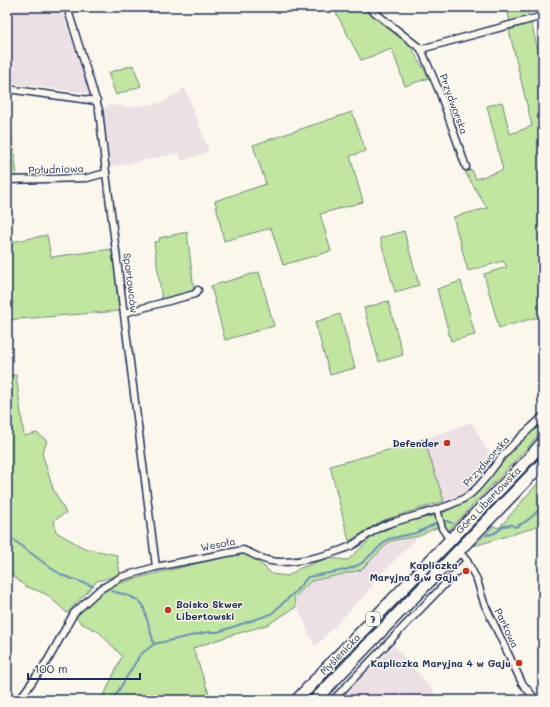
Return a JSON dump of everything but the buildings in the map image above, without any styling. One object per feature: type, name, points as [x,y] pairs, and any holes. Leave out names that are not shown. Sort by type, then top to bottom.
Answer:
[{"type":"highway","name":"Góra Libertowska","points":[[450,540],[543,442]]},
{"type":"highway","name":"Góra Libertowska","points":[[459,551],[543,463]]},
{"type":"highway","name":"Myślenicka","points":[[297,700],[339,654],[450,540]]},
{"type":"highway","name":"Myślenicka","points":[[315,700],[459,551]]},
{"type":"street","name":"Sportowców","points":[[67,7],[97,101],[100,117],[156,567]]},
{"type":"street","name":"Przydworska","points":[[368,7],[421,49],[439,91],[466,167]]},
{"type":"street","points":[[421,49],[543,16]]},
{"type":"street","points":[[7,89],[97,101]]},
{"type":"street","name":"Południowa","points":[[7,180],[87,178],[106,173]]},
{"type":"street","points":[[124,313],[195,294],[198,290]]},
{"type":"street","name":"Przydworska","points":[[437,509],[462,499],[475,490],[506,451],[543,416]]},
{"type":"street","points":[[437,509],[442,528],[450,540]]},
{"type":"street","name":"Wesoła","points":[[19,700],[48,660],[74,613],[99,590],[121,576],[156,567],[243,550],[250,552],[259,558],[271,561],[297,561],[335,552],[352,545],[383,526],[437,509]]},
{"type":"street","name":"Parkowa","points":[[459,551],[467,561],[477,580],[484,603],[522,683],[536,700]]},
{"type":"street","points":[[333,700],[467,561]]},
{"type":"shaded area","points":[[7,7],[61,7],[89,93],[7,83]]},
{"type":"shaded area","points":[[184,87],[209,151],[182,161],[180,153],[109,167],[103,111],[108,105],[131,107],[161,103],[179,93]]},
{"type":"shaded area","points":[[472,422],[494,463],[466,492],[444,501],[424,439]]},
{"type":"shaded area","points":[[419,536],[373,582],[374,584],[369,590],[315,647],[294,599],[311,581],[361,570],[390,541]]},
{"type":"shaded area","points":[[394,645],[441,700],[338,700],[371,668]]},
{"type":"green space","points":[[333,7],[362,7],[408,42],[429,78],[405,86],[392,49],[361,60]]},
{"type":"green space","points":[[507,7],[527,7],[529,17],[510,22]]},
{"type":"green space","points":[[531,23],[543,68],[543,327],[538,317],[499,328],[484,274],[507,267],[503,261],[468,271],[453,217],[487,208],[465,172],[472,170],[476,179],[503,170],[487,106],[502,102],[510,134],[532,126],[509,30]]},
{"type":"green space","points":[[133,65],[141,86],[116,95],[108,73]]},
{"type":"green space","points":[[352,112],[366,151],[350,156],[363,202],[320,214],[331,251],[283,265],[271,228],[224,241],[215,201],[266,184],[253,145]]},
{"type":"green space","points":[[7,133],[12,133],[17,176],[7,177]]},
{"type":"green space","points":[[404,231],[419,285],[395,292],[380,238]]},
{"type":"green space","points":[[187,232],[194,290],[162,300],[154,242],[160,241],[159,238]]},
{"type":"green space","points":[[47,235],[51,257],[113,249],[119,311],[7,320],[7,243]]},
{"type":"green space","points":[[259,272],[274,326],[225,340],[211,286]]},
{"type":"green space","points":[[461,281],[475,335],[451,341],[437,289]]},
{"type":"green space","points":[[388,301],[403,355],[379,362],[364,308]]},
{"type":"green space","points":[[340,314],[355,368],[330,375],[315,322]]},
{"type":"green space","points":[[16,375],[24,436],[37,433],[47,441],[42,453],[53,489],[66,513],[54,520],[56,532],[84,548],[117,555],[120,575],[97,581],[67,613],[46,594],[25,586],[7,571],[7,376]]},
{"type":"green space","points":[[543,420],[543,429],[530,445],[449,530],[447,529],[442,521],[442,514],[468,499],[480,489],[503,459]]},
{"type":"green space","points":[[424,439],[444,501],[384,520],[349,541],[330,466]]},
{"type":"green space","points":[[543,477],[543,521],[533,528],[474,546],[494,526],[499,528]]},
{"type":"green space","points":[[435,515],[438,527],[419,536],[390,541],[361,570],[311,581],[294,598],[296,607],[267,625],[193,648],[211,700],[98,700],[105,693],[122,656],[99,632],[81,623],[76,618],[80,611],[102,591],[111,586],[141,577],[244,552],[272,574],[288,576],[300,568],[328,558],[348,560],[377,533],[400,524]]},
{"type":"waterway","points":[[486,535],[495,533],[503,526],[512,525],[515,527],[524,523],[543,505]]},
{"type":"waterway","points":[[446,521],[452,523]]},
{"type":"waterway","points":[[114,700],[140,655],[154,644],[208,632],[218,632],[271,614],[295,592],[308,577],[354,567],[362,563],[388,539],[416,533],[437,523]]},
{"type":"waterway","points":[[7,535],[52,569],[64,576],[93,586]]},
{"type":"waterway","points":[[111,591],[132,597],[143,605],[154,644]]},
{"type":"place","name":"Defender","points":[[447,443]]},
{"type":"place","name":"Kapliczka Maryjna 3 w Gaju","points":[[466,571]]},
{"type":"place","name":"Boisko Skwer Libertowski","points":[[168,610]]},
{"type":"place","name":"Kapliczka Maryjna 4 w Gaju","points":[[519,663]]}]
